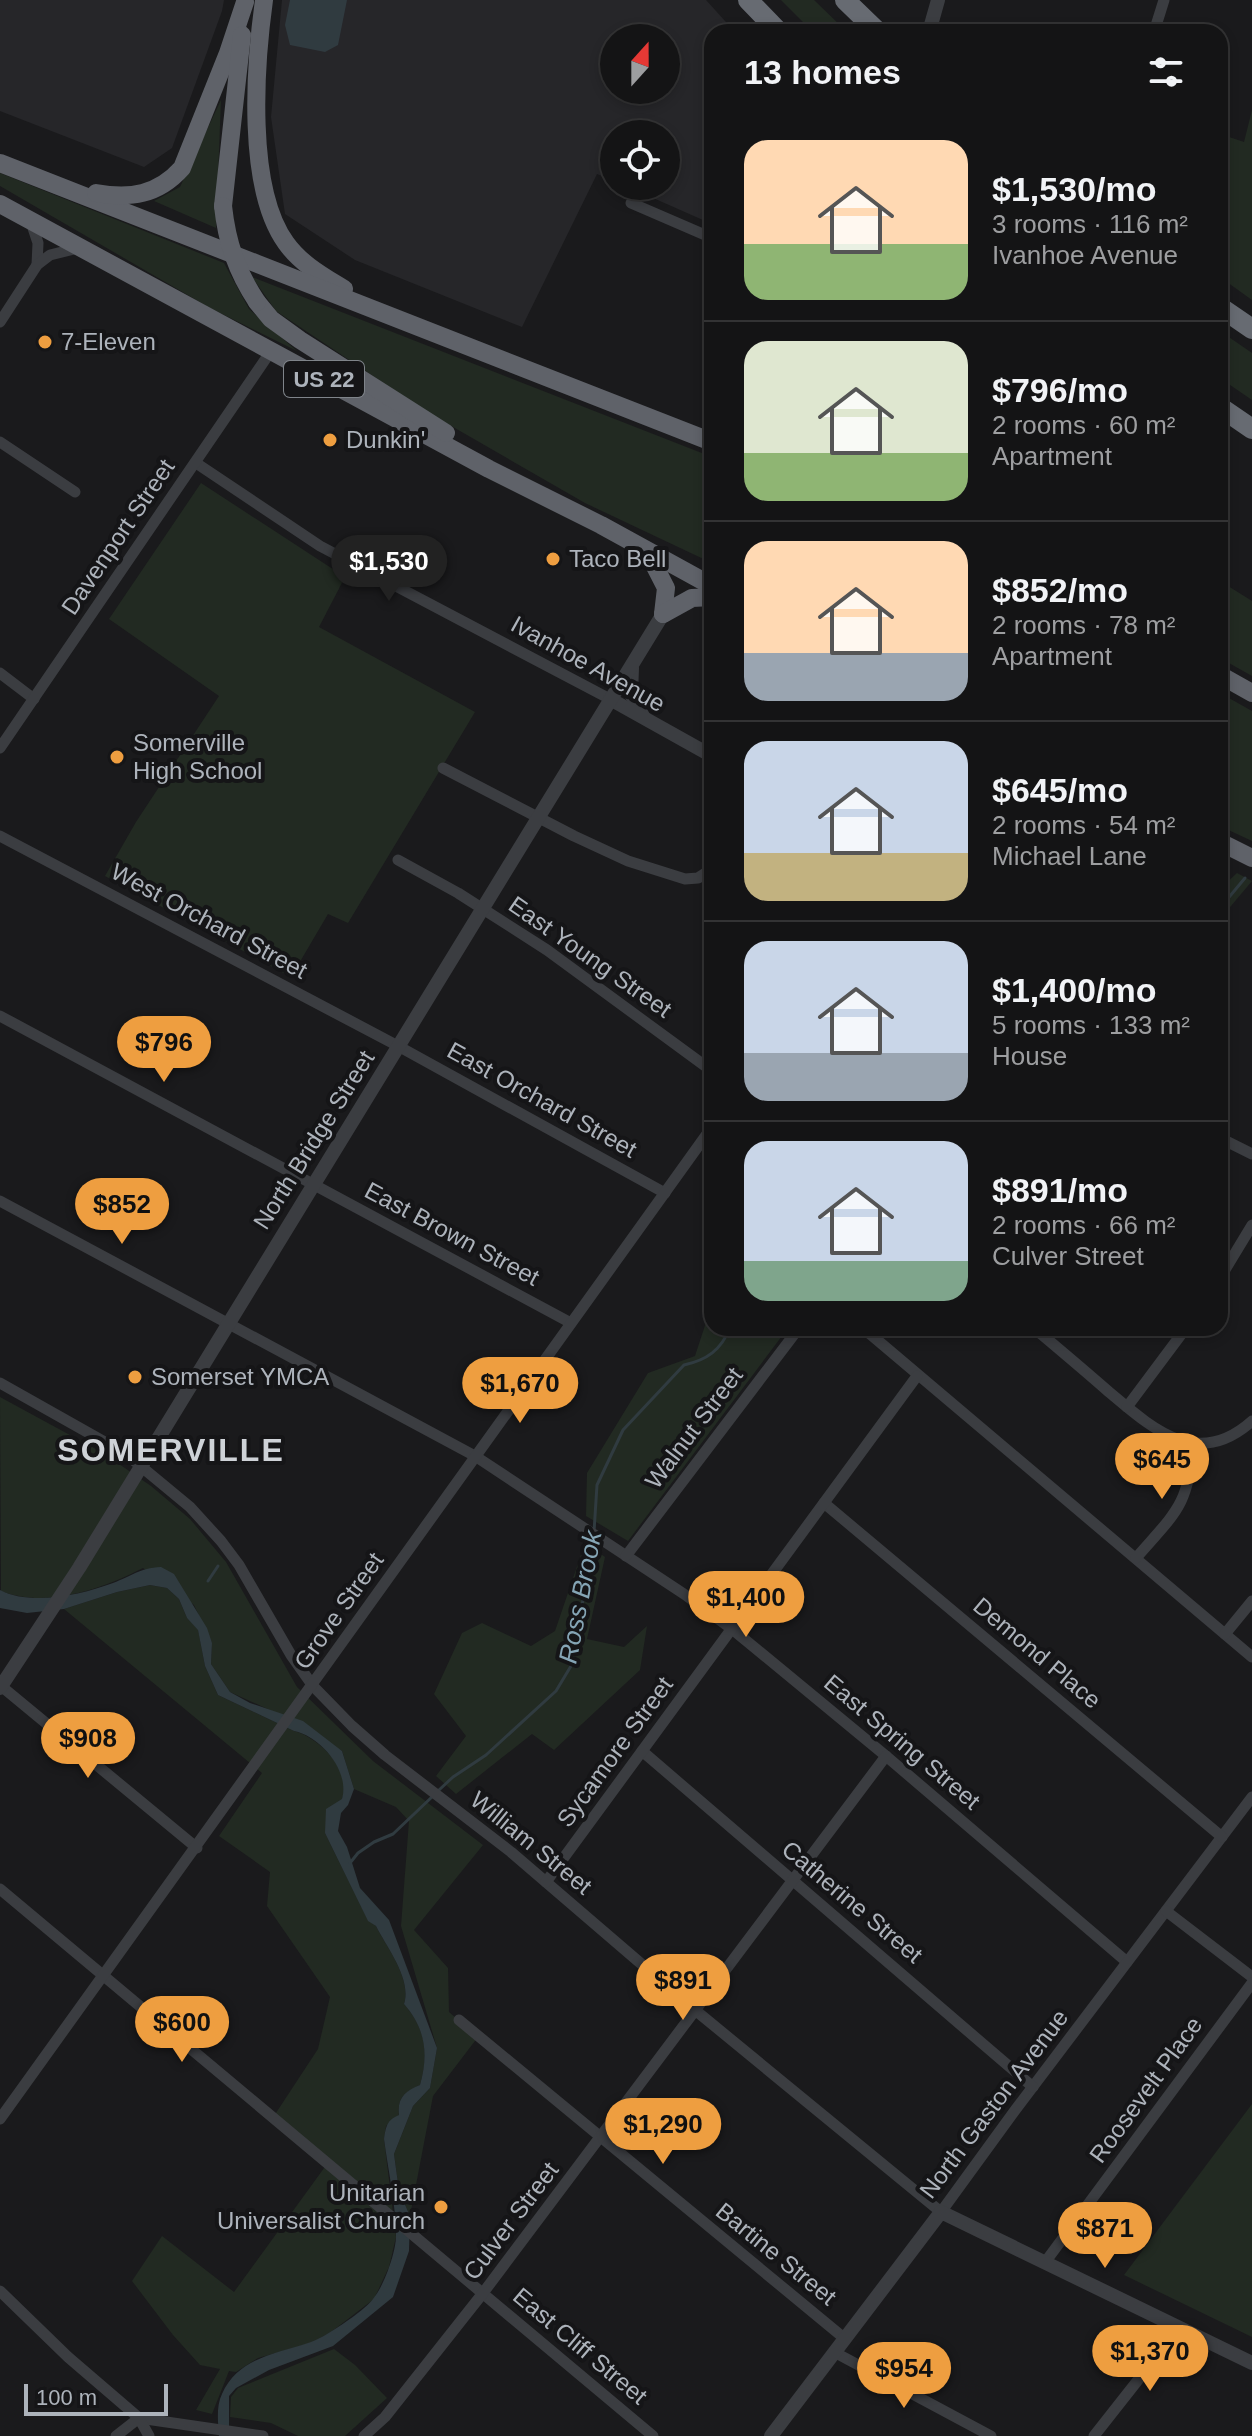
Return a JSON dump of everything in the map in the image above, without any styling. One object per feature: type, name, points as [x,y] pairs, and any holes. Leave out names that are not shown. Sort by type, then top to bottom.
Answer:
[{"type":"highway","points":[[748,0],[771,24]]},
{"type":"highway","points":[[845,0],[870,24]]},
{"type":"highway","points":[[54,185],[113,196],[134,196],[172,179],[188,155],[252,1]]},
{"type":"highway","points":[[252,1],[223,206],[234,260],[257,302],[271,319],[300,340],[571,510]]},
{"type":"highway","points":[[252,1],[259,61],[258,131],[264,192],[272,220],[301,261],[388,315]]},
{"type":"highway","points":[[0,163],[704,439]]},
{"type":"highway","name":"US 22","points":[[0,204],[489,469],[704,582]]},
{"type":"highway","points":[[1228,312],[1252,329]]},
{"type":"highway","points":[[1228,412],[1252,429]]},
{"type":"highway","points":[[645,549],[666,588],[663,614]]},
{"type":"highway","points":[[663,614],[692,598],[704,597]]},
{"type":"highway","points":[[1228,679],[1252,693]]},
{"type":"highway","points":[[1228,846],[1252,858]]},
{"type":"street","points":[[931,24],[938,0]]},
{"type":"street","points":[[1156,24],[1164,0]]},
{"type":"street","points":[[631,203],[704,235]]},
{"type":"street","points":[[31,222],[38,243],[37,265]]},
{"type":"street","points":[[0,322],[37,265],[50,255],[78,248]]},
{"type":"street","name":"Davenport Street","points":[[0,748],[271,351]]},
{"type":"street","points":[[0,442],[75,492]]},
{"type":"street","name":"Ivanhoe Avenue","points":[[196,463],[320,546],[704,752]]},
{"type":"street","name":"North Bridge Street","points":[[1,1687],[79,1568],[663,614]]},
{"type":"street","points":[[633,661],[631,694],[648,722]]},
{"type":"street","points":[[0,673],[34,699]]},
{"type":"street","points":[[443,768],[628,861],[676,878],[698,878],[704,874]]},
{"type":"street","name":"West Orchard Street","points":[[0,836],[398,1046]]},
{"type":"street","name":"East Young Street","points":[[398,860],[482,907],[547,950],[704,1065]]},
{"type":"street","name":"East Brown Street","points":[[0,1016],[571,1323]]},
{"type":"street","name":"East Orchard Street","points":[[398,1046],[665,1193]]},
{"type":"street","name":"Grove Street","points":[[0,2119],[704,1138]]},
{"type":"street","points":[[1228,1142],[1252,1154]]},
{"type":"street","name":"East Spring Street","points":[[0,1201],[475,1456],[626,1556],[732,1629],[1127,1962]]},
{"type":"street","points":[[1228,1265],[1252,1225]]},
{"type":"street","name":"Walnut Street","points":[[626,1556],[793,1336]]},
{"type":"street","points":[[876,1336],[917,1376],[1252,1657]]},
{"type":"street","points":[[1043,1336],[1156,1430],[1193,1444],[1217,1441],[1242,1430],[1252,1421]]},
{"type":"street","points":[[1127,1407],[1180,1336]]},
{"type":"street","name":"Sycamore Street","points":[[546,1882],[917,1376]]},
{"type":"street","name":"William Street","points":[[0,1383],[141,1464],[190,1507],[239,1565],[291,1655],[313,1686],[352,1726],[546,1882],[695,2010],[941,2212]]},
{"type":"street","points":[[1136,1558],[1184,1500],[1191,1472],[1193,1444]]},
{"type":"street","name":"Demond Place","points":[[824,1503],[1222,1837]]},
{"type":"street","points":[[1225,1634],[1252,1601]]},
{"type":"street","points":[[1,1687],[197,1848]]},
{"type":"street","name":"Catherine Street","points":[[642,1751],[1033,2087]]},
{"type":"street","name":"Culver Street","points":[[364,2436],[385,2417],[602,2138],[886,1756]]},
{"type":"street","name":"North Gaston Avenue","points":[[771,2436],[1252,1797]]},
{"type":"street","name":"East Cliff Street","points":[[0,1889],[653,2436]]},
{"type":"street","points":[[1166,1911],[1252,1977]]},
{"type":"street","name":"Roosevelt Place","points":[[1046,2261],[1252,1983]]},
{"type":"street","name":"Bartine Street","points":[[459,2020],[844,2338]]},
{"type":"street","points":[[941,2212],[1252,2363]]},
{"type":"street","points":[[0,2291],[68,2357],[139,2418],[149,2436]]},
{"type":"street","points":[[1094,2436],[1179,2328]]},
{"type":"street","points":[[834,2352],[991,2436]]},
{"type":"street","points":[[116,2436],[139,2418],[257,2435]]},
{"type":"shaded area","points":[[0,0],[224,0],[172,148],[144,167],[0,111]]},
{"type":"shaded area","points":[[282,0],[706,0],[728,24],[704,24],[704,220],[658,200],[680,200],[680,120],[600,120],[600,175],[597,174],[522,327],[355,260],[285,214],[271,117]]},
{"type":"shaded area","points":[[290,0],[347,0],[338,45],[325,52],[290,45],[285,25]]},
{"type":"shaded area","points":[[781,0],[814,0],[839,24],[805,24]]},
{"type":"shaded area","points":[[221,100],[216,228],[154,201],[180,187]]},
{"type":"shaded area","points":[[1252,110],[1252,300],[1228,283],[1228,137],[1244,142]]},
{"type":"shaded area","points":[[0,173],[224,263],[249,309],[297,351],[210,308],[0,186]]},
{"type":"shaded area","points":[[252,277],[704,454],[704,559],[585,503],[427,412],[276,311]]},
{"type":"shaded area","points":[[1228,336],[1252,353],[1252,400],[1228,384]]},
{"type":"shaded area","points":[[201,483],[345,577],[319,627],[475,712],[348,923],[328,914],[291,977],[105,876],[136,822],[219,696],[109,619]]},
{"type":"shaded area","points":[[1228,586],[1252,601],[1252,676],[1228,662]]},
{"type":"shaded area","points":[[1228,698],[1252,711],[1252,841],[1228,830]]},
{"type":"shaded area","points":[[1237,873],[1252,881],[1228,910],[1228,881]]},
{"type":"shaded area","points":[[704,1328],[704,1336],[782,1336],[628,1541],[586,1516],[587,1473],[648,1373],[695,1356]]},
{"type":"shaded area","points":[[0,1397],[103,1453],[151,1486],[190,1519],[226,1562],[297,1687],[373,1761],[483,1845],[414,1930],[448,1968],[449,2012],[478,2037],[433,2096],[410,2216],[399,2191],[394,2154],[413,2106],[430,2088],[437,2048],[401,1926],[409,1821],[396,1807],[354,1789],[342,1751],[272,1711],[230,1692],[211,1664],[212,1643],[194,1605],[143,1568],[110,1583],[74,1594],[36,1598],[1,1591]]},
{"type":"shaded area","points":[[585,1543],[605,1557],[587,1639],[624,1647],[647,1626],[640,1670],[554,1750],[532,1734],[456,1794],[436,1776],[466,1736],[434,1694],[462,1633],[482,1623],[531,1646],[555,1631]]},
{"type":"shaded area","points":[[161,1567],[174,1574],[207,1628],[212,1643],[211,1664],[230,1692],[250,1703],[303,1721],[342,1751],[354,1789],[341,1813],[338,1831],[347,1847],[360,1888],[389,1920],[437,2048],[430,2088],[413,2106],[394,2154],[399,2191],[410,2216],[409,2251],[393,2297],[333,2346],[269,2370],[236,2388],[229,2396],[229,2436],[219,2436],[219,2404],[229,2382],[238,2372],[259,2359],[315,2340],[333,2330],[368,2304],[381,2286],[392,2260],[396,2236],[384,2139],[386,2127],[399,2115],[403,2096],[420,2085],[424,2052],[417,2022],[404,2004],[406,1994],[402,1974],[376,1926],[368,1921],[325,1833],[326,1809],[342,1799],[343,1789],[338,1767],[324,1748],[304,1735],[218,1695],[205,1666],[198,1630],[187,1618],[179,1599],[167,1588],[150,1585],[64,1609],[27,1613],[0,1608],[0,1590],[12,1595],[40,1598],[71,1595]]},
{"type":"shaded area","points":[[150,1585],[167,1588],[179,1599],[187,1618],[198,1629],[205,1666],[218,1695],[312,1739],[336,1763],[344,1782],[344,1791],[325,1833],[368,1920],[376,1926],[402,1974],[406,1994],[404,2004],[421,2032],[425,2052],[420,2085],[403,2096],[399,2115],[386,2126],[384,2139],[396,2237],[389,2267],[374,2299],[331,2332],[311,2343],[258,2358],[236,2372],[229,2371],[212,2414],[196,2410],[220,2369],[200,2365],[132,2281],[162,2236],[234,2292],[327,2164],[272,2119],[318,2049],[330,1997],[267,1906],[270,1872],[219,1836],[262,1773],[64,1609]]},
{"type":"shaded area","points":[[1252,2104],[1252,2337],[1124,2275]]},
{"type":"shaded area","points":[[334,2349],[355,2365],[387,2398],[345,2436],[298,2436],[271,2423],[230,2417],[231,2397],[238,2388]]},
{"type":"waterway","name":"Ross Brook","points":[[1228,898],[1245,878]]},
{"type":"waterway","name":"Ross Brook","points":[[594,1532],[597,1485],[623,1430],[684,1365],[706,1357],[718,1348],[726,1336]]},
{"type":"waterway","name":"Ross Brook","points":[[439,1790],[486,1755],[556,1691],[571,1666],[594,1539]]},
{"type":"waterway","points":[[208,1581],[218,1566]]},
{"type":"waterway","name":"Ross Brook","points":[[350,1863],[374,1842],[393,1834],[433,1796]]},
{"type":"place","name":"7-Eleven","points":[[45,342]]},
{"type":"place","name":"Dunkin'","points":[[330,440]]},
{"type":"place","name":"Taco Bell","points":[[553,559]]},
{"type":"place","name":"Somerville High School","points":[[117,757]]},
{"type":"place","name":"Somerset YMCA","points":[[135,1377]]},
{"type":"place","name":"Unitarian Universalist Church","points":[[441,2207]]},
{"type":"district","name":"SOMERVILLE","points":[[171,1450]]}]
